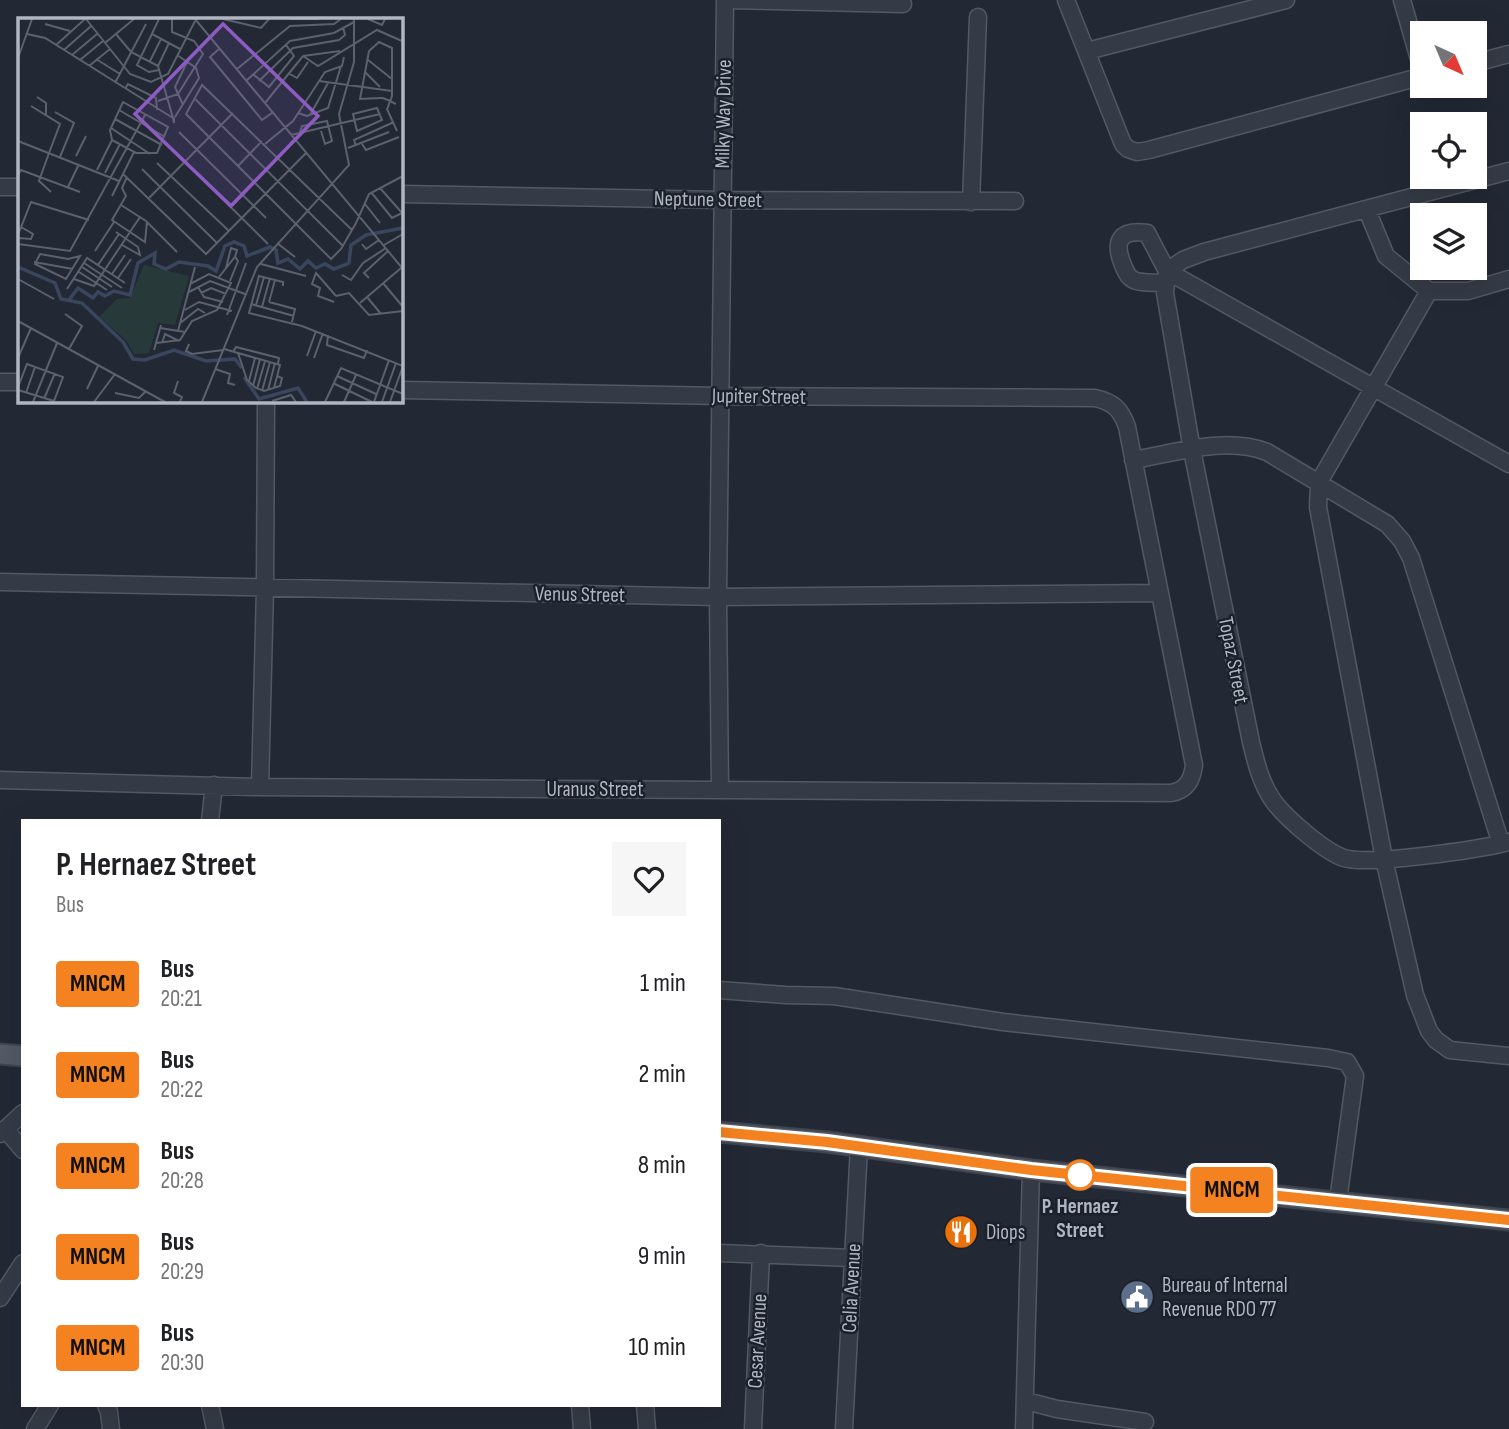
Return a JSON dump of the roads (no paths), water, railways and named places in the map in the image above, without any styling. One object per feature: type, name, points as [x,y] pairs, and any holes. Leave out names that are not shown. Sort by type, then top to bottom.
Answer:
[{"type":"main road","points":[[0,1054],[21,1056]]},
{"type":"main road","points":[[721,1132],[859,1146],[1031,1170],[1509,1220]]},
{"type":"street","points":[[726,0],[903,4]]},
{"type":"street","name":"Milky Way Drive","points":[[720,790],[718,597],[726,0]]},
{"type":"street","points":[[1066,0],[1123,144],[1137,152],[1196,139],[1410,79]]},
{"type":"street","points":[[1087,51],[1286,0]]},
{"type":"street","points":[[1402,0],[1410,29]]},
{"type":"street","points":[[971,202],[978,16]]},
{"type":"street","points":[[1488,60],[1509,54]]},
{"type":"street","points":[[1509,171],[1203,252],[1183,260],[1166,277],[1373,387],[1509,464]]},
{"type":"street","points":[[0,187],[18,187]]},
{"type":"street","name":"Neptune Street","points":[[402,194],[722,200],[1015,201]]},
{"type":"street","points":[[1367,210],[1386,256],[1429,291],[1468,291],[1509,279]]},
{"type":"street","name":"Topaz Street","points":[[1166,277],[1170,329],[1192,450],[1259,774],[1274,802],[1312,839],[1345,858],[1384,859],[1505,843]]},
{"type":"street","points":[[1429,291],[1319,482],[1318,507],[1384,859],[1415,995],[1429,1031],[1436,1040],[1450,1049],[1509,1056]]},
{"type":"street","points":[[0,382],[18,382]]},
{"type":"street","name":"Jupiter Street","points":[[402,390],[722,396],[1095,398],[1115,406],[1122,414],[1133,460]]},
{"type":"street","points":[[260,787],[266,402]]},
{"type":"street","points":[[1159,593],[1133,460],[1233,444],[1255,447],[1387,524],[1402,541],[1411,558],[1505,843]]},
{"type":"street","name":"Venus Street","points":[[0,582],[718,597],[1159,593]]},
{"type":"street","name":"Uranus Street","points":[[0,780],[260,787],[1171,793],[1187,786],[1194,765],[1159,593]]},
{"type":"street","points":[[210,819],[214,785]]},
{"type":"street","points":[[721,990],[834,996],[1003,1022],[1315,1056],[1347,1062],[1355,1076],[1338,1201]]},
{"type":"street","points":[[21,1115],[3,1132],[21,1148]]},
{"type":"street","name":"Celia Avenue","points":[[845,1429],[859,1146]]},
{"type":"street","points":[[1024,1429],[1031,1170]]},
{"type":"street","points":[[721,1253],[852,1258]]},
{"type":"street","name":"Cesar Avenue","points":[[753,1429],[761,1253]]},
{"type":"street","points":[[0,1298],[21,1266]]},
{"type":"street","points":[[1026,1401],[1057,1409],[1144,1422]]},
{"type":"street","points":[[35,1429],[49,1407]]},
{"type":"street","points":[[107,1407],[111,1429]]},
{"type":"street","points":[[210,1407],[215,1429]]},
{"type":"street","points":[[580,1407],[582,1429]]},
{"type":"street","points":[[645,1407],[647,1429]]},
{"type":"place","name":"P. Hernaez Street","points":[[1080,1175]]},
{"type":"place","name":"Diops","points":[[961,1232]]},
{"type":"place","name":"Bureau of Internal Revenue RDO 77","points":[[1137,1297]]}]
